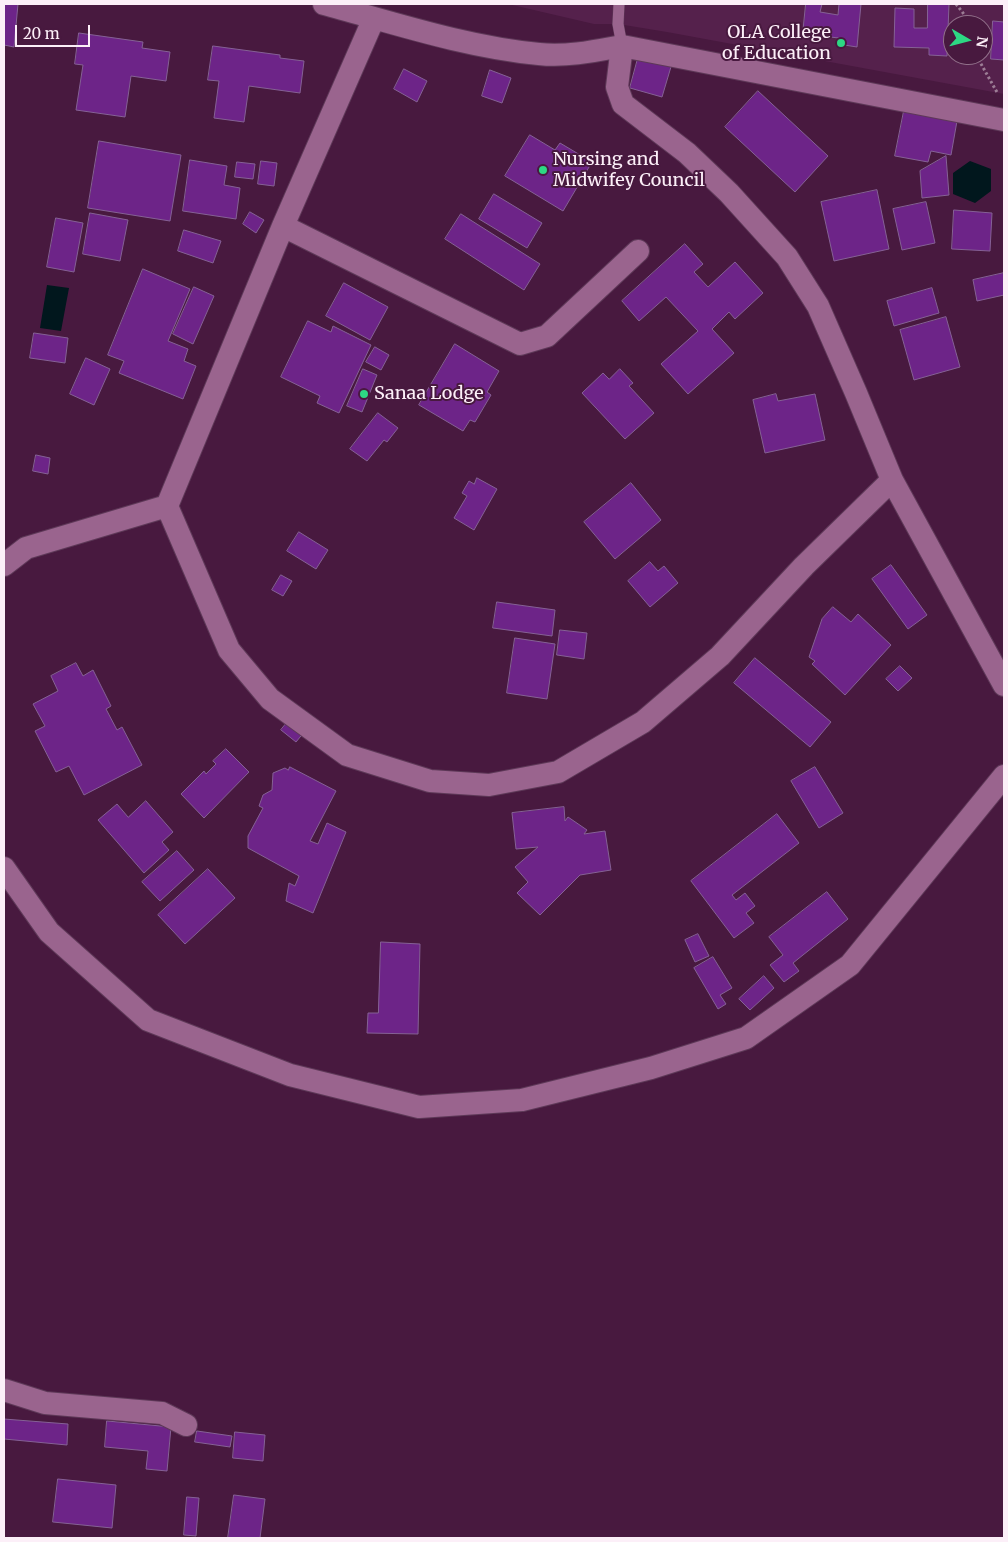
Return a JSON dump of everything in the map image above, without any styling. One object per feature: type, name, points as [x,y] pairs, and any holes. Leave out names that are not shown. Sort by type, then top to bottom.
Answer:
[{"type":"street","points":[[324,4],[468,42],[540,54],[582,53],[622,46],[1004,120]]},
{"type":"street","points":[[374,18],[283,226],[167,506],[229,650],[270,699],[347,755],[430,781],[489,785],[558,772],[643,722],[720,656],[804,566],[892,480]]},
{"type":"street","points":[[622,46],[617,87],[623,104],[687,153],[729,193],[787,257],[818,306],[892,480],[1004,685]]},
{"type":"street","points":[[283,226],[520,344],[547,336],[638,251]]},
{"type":"street","points":[[4,565],[26,548],[167,506]]},
{"type":"street","points":[[4,868],[49,932],[148,1020],[290,1075],[419,1107],[522,1100],[652,1068],[746,1038],[850,965],[1004,776]]},
{"type":"street","points":[[4,1390],[45,1403],[162,1413],[186,1424]]},
{"type":"lane","points":[[619,4],[618,24],[622,46]]},
{"type":"path","points":[[956,4],[965,15]]},
{"type":"path","points":[[982,65],[1000,97]]},
{"type":"shaded area","name":"OLA College of Education","points":[[508,4],[1004,4],[1004,94],[667,32],[618,24],[594,24]]},
{"type":"water","points":[[970,161],[991,169],[991,191],[975,203],[953,194],[953,173]]},
{"type":"water","points":[[47,285],[69,288],[61,331],[40,328]]},
{"type":"building","points":[[4,4],[18,4],[14,47],[4,45]]},
{"type":"building","points":[[806,4],[822,4],[820,12],[838,15],[839,4],[861,4],[857,47],[838,44],[839,38],[803,34]]},
{"type":"building","points":[[928,4],[949,4],[949,15],[943,15],[943,56],[929,55],[929,48],[894,47],[895,8],[914,9],[914,28],[927,28]]},
{"type":"building","points":[[993,21],[1004,22],[1004,60],[993,59]]},
{"type":"building","points":[[79,33],[143,42],[142,48],[170,52],[166,81],[131,76],[125,117],[76,110],[83,65],[75,64]]},
{"type":"building","points":[[213,46],[280,55],[280,58],[304,61],[300,93],[249,86],[244,122],[214,118],[219,81],[208,80]]},
{"type":"building","points":[[640,51],[673,60],[662,97],[630,88]]},
{"type":"building","points":[[404,69],[427,81],[417,102],[394,89]]},
{"type":"building","points":[[490,70],[511,78],[502,103],[482,96]]},
{"type":"building","points":[[758,91],[828,156],[795,192],[725,127]]},
{"type":"building","points":[[904,111],[957,121],[951,155],[931,151],[928,162],[895,156]]},
{"type":"building","points":[[530,135],[555,150],[560,143],[592,162],[563,211],[505,176]]},
{"type":"building","points":[[99,141],[181,155],[170,221],[88,208]]},
{"type":"building","points":[[946,156],[949,195],[922,198],[920,171]]},
{"type":"building","points":[[190,160],[227,166],[224,185],[240,188],[236,219],[183,211]]},
{"type":"building","points":[[261,161],[277,163],[274,186],[258,184]]},
{"type":"building","points":[[237,162],[255,164],[253,179],[235,177]]},
{"type":"building","points":[[877,190],[889,249],[834,261],[821,202]]},
{"type":"building","points":[[494,194],[542,223],[527,248],[479,219]]},
{"type":"building","points":[[926,202],[935,243],[902,250],[893,209]]},
{"type":"building","points":[[954,210],[992,213],[990,251],[952,249]]},
{"type":"building","points":[[250,212],[264,220],[256,233],[243,224]]},
{"type":"building","points":[[90,213],[128,220],[120,261],[83,254]]},
{"type":"building","points":[[461,214],[540,264],[524,290],[445,239]]},
{"type":"building","points":[[56,218],[83,223],[74,272],[47,267]]},
{"type":"building","points":[[184,230],[221,241],[213,263],[178,251]]},
{"type":"building","points":[[685,244],[703,264],[694,272],[708,287],[735,262],[763,293],[735,319],[729,312],[712,329],[734,353],[688,394],[661,364],[698,331],[666,297],[639,321],[622,301]]},
{"type":"building","points":[[143,269],[190,289],[168,341],[188,349],[184,361],[196,366],[183,399],[119,373],[124,361],[108,355]]},
{"type":"building","points":[[1004,273],[1004,295],[977,301],[973,280]]},
{"type":"building","points":[[344,283],[388,307],[370,340],[326,316]]},
{"type":"building","points":[[194,287],[214,296],[193,344],[173,334]]},
{"type":"building","points":[[932,288],[939,313],[894,326],[887,301]]},
{"type":"building","points":[[946,317],[960,367],[914,380],[900,330]]},
{"type":"building","points":[[308,321],[331,332],[333,326],[371,345],[339,413],[317,403],[320,396],[281,377]]},
{"type":"building","points":[[34,333],[68,338],[65,363],[30,358]]},
{"type":"building","points":[[455,344],[499,371],[487,392],[491,395],[475,422],[470,420],[463,431],[419,405]]},
{"type":"building","points":[[375,347],[389,355],[381,370],[366,362]]},
{"type":"building","points":[[86,358],[110,369],[94,405],[70,394]]},
{"type":"building","points":[[363,369],[377,375],[362,412],[347,406]]},
{"type":"building","points":[[620,369],[633,383],[629,386],[654,413],[625,439],[582,393],[603,373],[609,379]]},
{"type":"building","points":[[776,394],[778,401],[815,394],[825,440],[765,453],[753,400]]},
{"type":"building","points":[[378,413],[398,428],[387,442],[384,440],[367,461],[350,449]]},
{"type":"building","points":[[36,455],[50,458],[48,474],[33,471]]},
{"type":"building","points":[[477,478],[497,489],[474,530],[454,518],[467,496],[462,493],[469,481],[474,484]]},
{"type":"building","points":[[631,483],[661,520],[615,559],[584,522]]},
{"type":"building","points":[[299,532],[328,550],[316,569],[287,551]]},
{"type":"building","points":[[650,562],[658,571],[664,566],[678,583],[650,607],[628,581]]},
{"type":"building","points":[[891,565],[927,615],[908,629],[872,579]]},
{"type":"building","points":[[281,575],[292,581],[283,596],[272,590]]},
{"type":"building","points":[[497,602],[555,610],[552,636],[493,628]]},
{"type":"building","points":[[833,607],[851,622],[858,614],[891,645],[845,695],[812,664],[815,661],[809,657],[822,619]]},
{"type":"building","points":[[560,630],[587,633],[584,659],[557,655]]},
{"type":"building","points":[[515,638],[555,644],[547,699],[507,693]]},
{"type":"building","points":[[755,658],[831,722],[810,747],[734,683]]},
{"type":"building","points":[[76,663],[83,676],[93,670],[111,706],[106,709],[117,730],[122,727],[142,765],[84,795],[69,766],[56,772],[35,731],[45,726],[33,704],[58,691],[51,676]]},
{"type":"building","points":[[900,666],[912,678],[898,691],[886,679]]},
{"type":"building","points":[[290,719],[305,731],[296,742],[281,730]]},
{"type":"building","points":[[226,749],[249,772],[204,818],[181,794],[204,771],[206,774],[216,764],[213,761]]},
{"type":"building","points":[[290,767],[336,791],[310,841],[318,844],[327,823],[346,832],[313,913],[286,901],[289,883],[295,886],[299,876],[248,848],[248,836],[263,808],[259,806],[263,795],[272,790],[273,773],[285,768],[288,770]]},
{"type":"building","points":[[815,767],[843,813],[819,828],[791,781]]},
{"type":"building","points":[[146,801],[173,832],[162,842],[169,850],[144,873],[98,820],[117,804],[128,817]]},
{"type":"building","points":[[564,807],[565,821],[568,817],[587,830],[584,834],[605,831],[611,870],[580,875],[540,915],[517,893],[528,882],[515,867],[538,847],[516,849],[512,813]]},
{"type":"building","points":[[777,814],[799,843],[732,895],[736,900],[745,893],[755,906],[746,913],[754,923],[734,938],[691,881]]},
{"type":"building","points":[[177,851],[194,870],[160,901],[142,882]]},
{"type":"building","points":[[208,869],[235,898],[185,944],[158,915]]},
{"type":"building","points":[[827,892],[848,919],[793,963],[799,971],[784,982],[770,965],[783,955],[769,937]]},
{"type":"building","points":[[698,934],[709,956],[695,962],[685,940]]},
{"type":"building","points":[[381,942],[420,944],[418,1034],[367,1033],[368,1013],[378,1013]]},
{"type":"building","points":[[713,957],[732,988],[720,995],[726,1004],[718,1009],[694,968]]},
{"type":"building","points":[[764,976],[774,988],[750,1010],[739,999]]},
{"type":"building","points":[[4,1419],[68,1424],[67,1445],[4,1439]]},
{"type":"building","points":[[107,1421],[171,1427],[167,1471],[146,1469],[148,1451],[105,1447]]},
{"type":"building","points":[[197,1431],[232,1436],[230,1447],[195,1442]]},
{"type":"building","points":[[235,1432],[265,1435],[263,1461],[233,1458]]},
{"type":"building","points":[[58,1479],[116,1485],[112,1528],[53,1522]]},
{"type":"building","points":[[234,1495],[265,1499],[260,1538],[228,1538]]},
{"type":"building","points":[[187,1497],[199,1498],[196,1536],[184,1535]]},
{"type":"place","name":"OLA College of Education","points":[[841,43]]},
{"type":"place","name":"Nursing and Midwifey Council","points":[[543,170]]},
{"type":"place","name":"Sanaa Lodge","points":[[364,394]]}]
